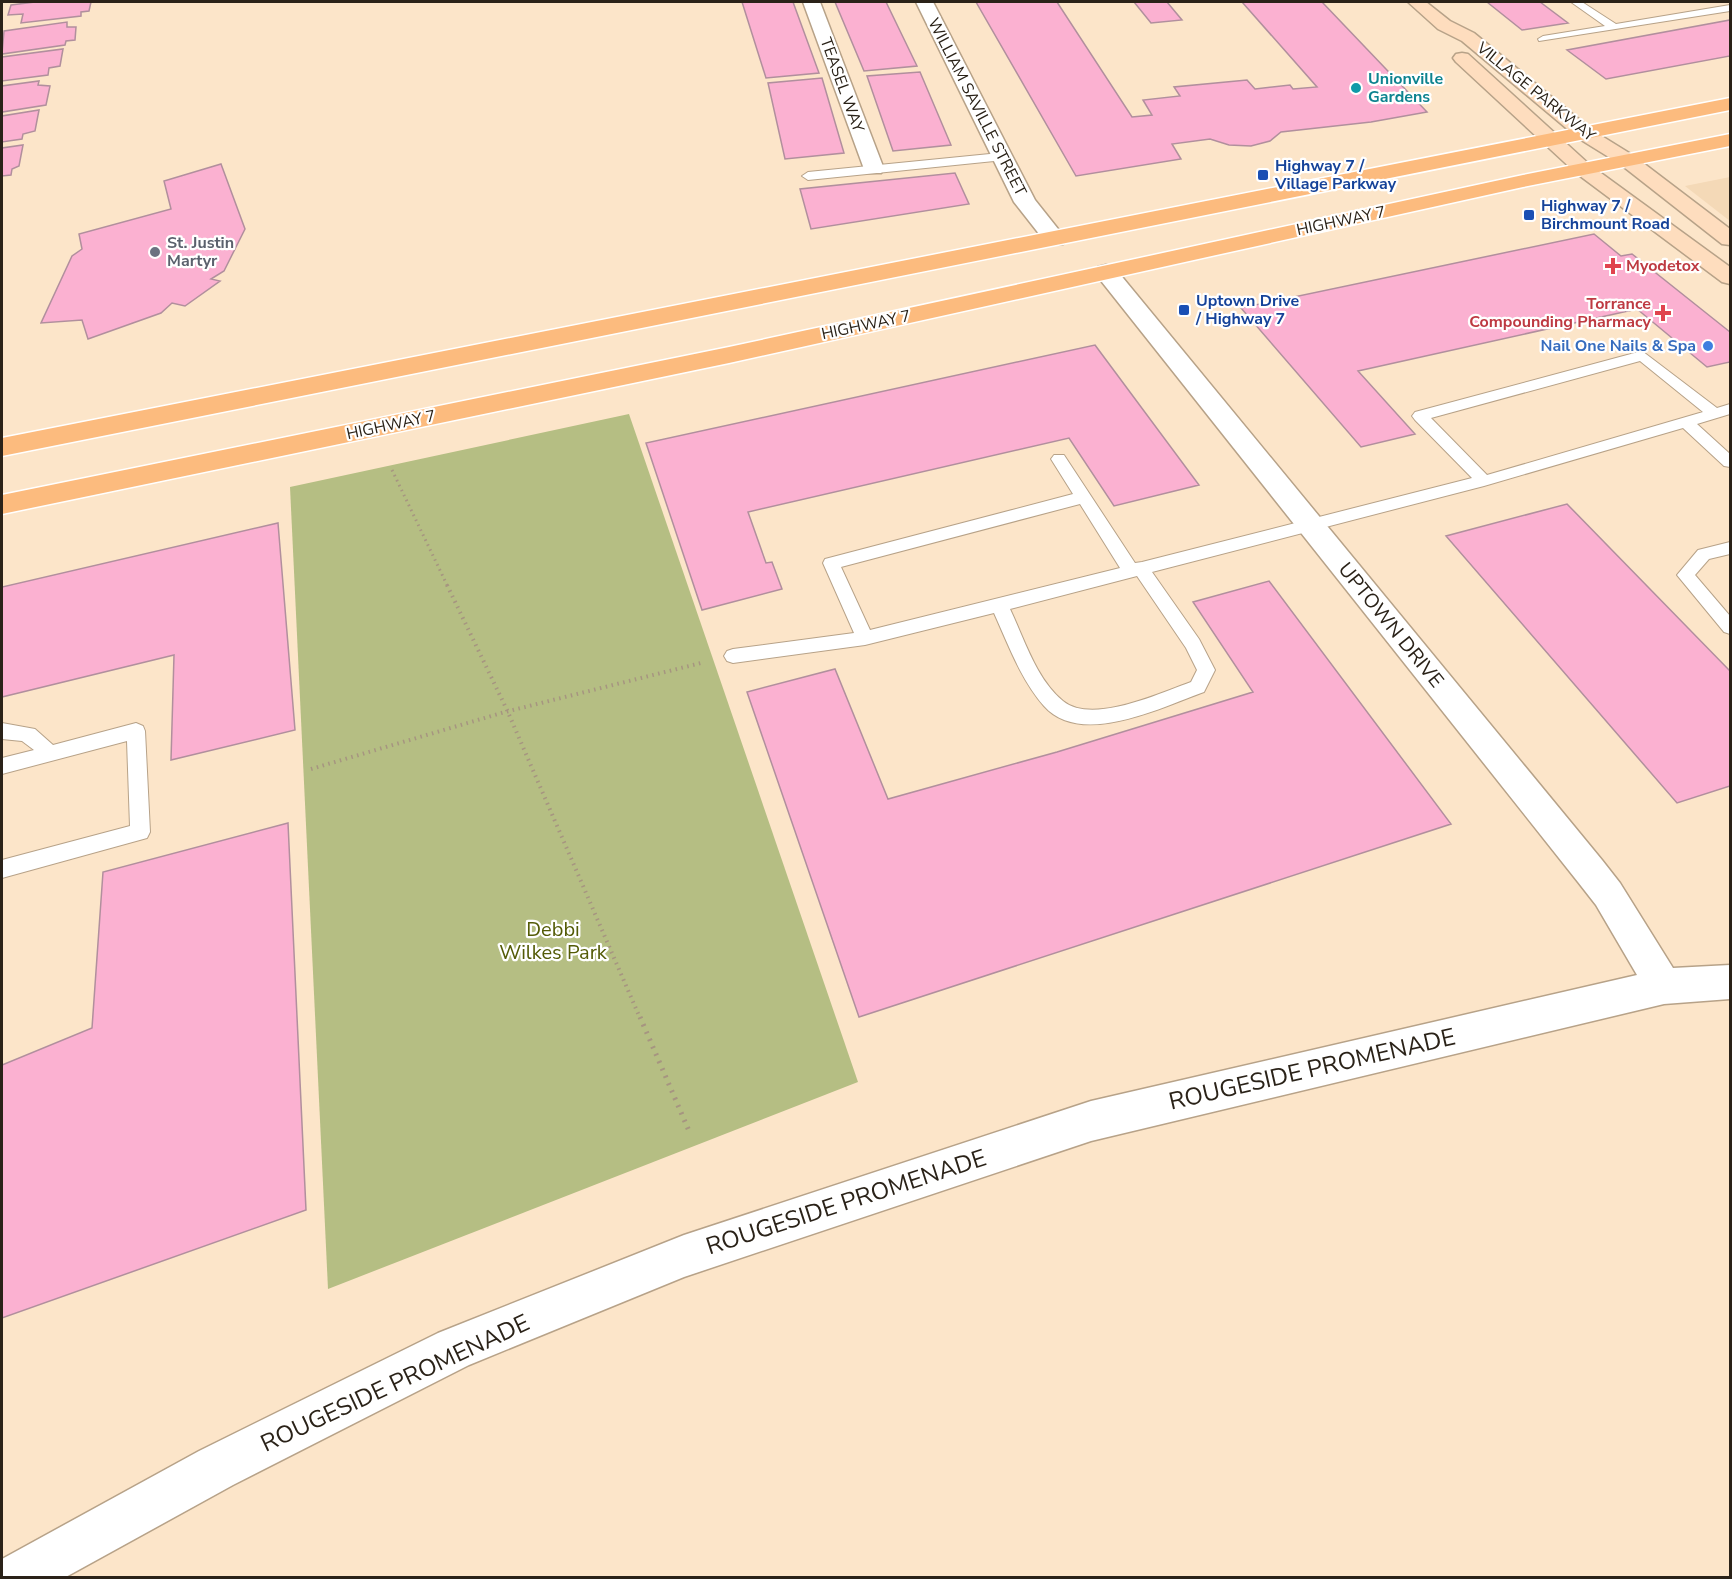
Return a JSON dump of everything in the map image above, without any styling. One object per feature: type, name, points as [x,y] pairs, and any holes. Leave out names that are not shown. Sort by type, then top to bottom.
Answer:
[{"type":"main road","name":"VILLAGE PARKWAY","points":[[1416,2],[1444,25],[1468,37],[1585,134],[1627,160],[1731,238]]},
{"type":"main road","name":"VILLAGE PARKWAY","points":[[1444,25],[1444,41],[1550,141],[1583,169],[1731,277]]},
{"type":"main road","name":"HIGHWAY 7","points":[[2,447],[1731,104]]},
{"type":"main road","name":"HIGHWAY 7","points":[[2,505],[729,355],[1583,169],[1731,140]]},
{"type":"street","name":"TEASEL WAY","points":[[811,2],[873,169]]},
{"type":"street","name":"WILLIAM SAVILLE STREET","points":[[924,2],[1024,202],[1055,239]]},
{"type":"street","name":"UPTOWN DRIVE","points":[[1106,273],[1602,886],[1665,986]]},
{"type":"street","name":"ROUGESIDE PROMENADE","points":[[15,1578],[216,1468],[454,1349],[684,1256],[1091,1121],[1665,986],[1731,982]]},
{"type":"lane","points":[[1576,2],[1614,27]]},
{"type":"lane","points":[[1543,39],[1731,8]]},
{"type":"lane","points":[[808,176],[1000,157]]},
{"type":"lane","points":[[1484,481],[1420,416],[1642,356],[1714,413]]},
{"type":"lane","points":[[733,656],[865,638],[999,605],[1484,481],[1731,409]]},
{"type":"lane","points":[[1685,421],[1731,462]]},
{"type":"lane","points":[[999,605],[1040,686],[1058,708],[1078,715],[1107,718],[1198,687],[1206,670],[1193,644],[1136,569],[1059,459]]},
{"type":"lane","points":[[865,638],[831,563],[1084,497]]},
{"type":"lane","points":[[1731,548],[1704,554],[1685,575],[1731,627]]},
{"type":"lane","points":[[2,731],[24,731],[40,741],[48,753]]},
{"type":"lane","points":[[2,766],[136,731],[140,832],[2,869]]},
{"type":"path","points":[[392,470],[507,711],[689,1131]]},
{"type":"path","points":[[311,769],[598,686],[733,656]]},
{"type":"shaded area","points":[[1730,177],[1730,221],[1685,186]]},
{"type":"green space","name":"Debbi Wilkes Park","points":[[629,414],[858,1082],[328,1289],[290,487]]},
{"type":"building","points":[[35,2],[91,2],[89,11],[81,12],[81,16],[21,23],[23,14],[8,15],[11,5]]},
{"type":"building","points":[[742,2],[793,2],[819,73],[766,78]]},
{"type":"building","points":[[835,2],[886,2],[917,66],[864,71]]},
{"type":"building","name":"Unionville Gardens","points":[[976,2],[1057,2],[1132,117],[1152,115],[1143,100],[1180,96],[1174,87],[1247,80],[1255,89],[1290,85],[1293,89],[1317,87],[1242,2],[1322,2],[1427,112],[1371,122],[1281,132],[1270,141],[1251,146],[1229,145],[1210,139],[1172,144],[1181,159],[1076,176]]},
{"type":"building","points":[[1134,2],[1167,2],[1182,20],[1151,23]]},
{"type":"building","points":[[1487,2],[1540,2],[1568,23],[1522,30]]},
{"type":"building","points":[[1730,20],[1730,56],[1606,79],[1567,50]]},
{"type":"building","points":[[67,22],[67,27],[76,27],[75,40],[66,41],[65,45],[2,54],[4,31]]},
{"type":"building","points":[[63,49],[60,66],[49,68],[48,75],[2,81],[2,57]]},
{"type":"building","points":[[920,72],[951,145],[893,151],[867,76]]},
{"type":"building","points":[[822,78],[844,153],[785,159],[768,83]]},
{"type":"building","points":[[39,81],[38,85],[50,86],[46,105],[2,112],[2,86]]},
{"type":"building","points":[[39,110],[35,131],[23,134],[22,139],[2,142],[2,116]]},
{"type":"building","points":[[23,145],[19,166],[12,169],[11,175],[2,176],[2,148]]},
{"type":"building","name":"St. Justin Martyr","points":[[221,164],[245,229],[224,271],[211,279],[220,281],[185,306],[172,303],[161,313],[88,339],[82,320],[41,323],[72,256],[82,249],[79,234],[171,209],[164,181]]},
{"type":"building","points":[[955,173],[969,204],[811,229],[800,189]]},
{"type":"building","points":[[1594,234],[1621,256],[1632,254],[1730,332],[1730,362],[1707,367],[1637,309],[1358,371],[1415,434],[1361,447],[1241,308]]},
{"type":"building","points":[[1095,345],[1199,485],[1114,506],[1069,438],[748,512],[766,563],[772,562],[782,589],[702,610],[646,443]]},
{"type":"building","points":[[1567,504],[1730,671],[1730,786],[1677,803],[1446,536]]},
{"type":"building","points":[[278,523],[295,730],[171,760],[174,655],[2,697],[2,587]]},
{"type":"building","points":[[1269,581],[1451,824],[859,1017],[747,692],[835,669],[888,799],[1057,752],[1253,692],[1193,602]]},
{"type":"building","points":[[288,823],[306,1210],[2,1318],[2,1065],[92,1028],[103,872]]},
{"type":"place","name":"Unionville Gardens","points":[[1356,88]]},
{"type":"place","name":"Highway 7 / Village Parkway","points":[[1263,175]]},
{"type":"place","name":"Highway 7 / Birchmount Road","points":[[1529,215]]},
{"type":"place","name":"St. Justin Martyr","points":[[155,252]]},
{"type":"place","name":"Myodetox","points":[[1613,266]]},
{"type":"place","name":"Uptown Drive / Highway 7","points":[[1184,310]]},
{"type":"place","name":"Torrance Compounding Pharmacy","points":[[1663,313]]},
{"type":"place","name":"Nail One Nails & Spa","points":[[1708,346]]}]
